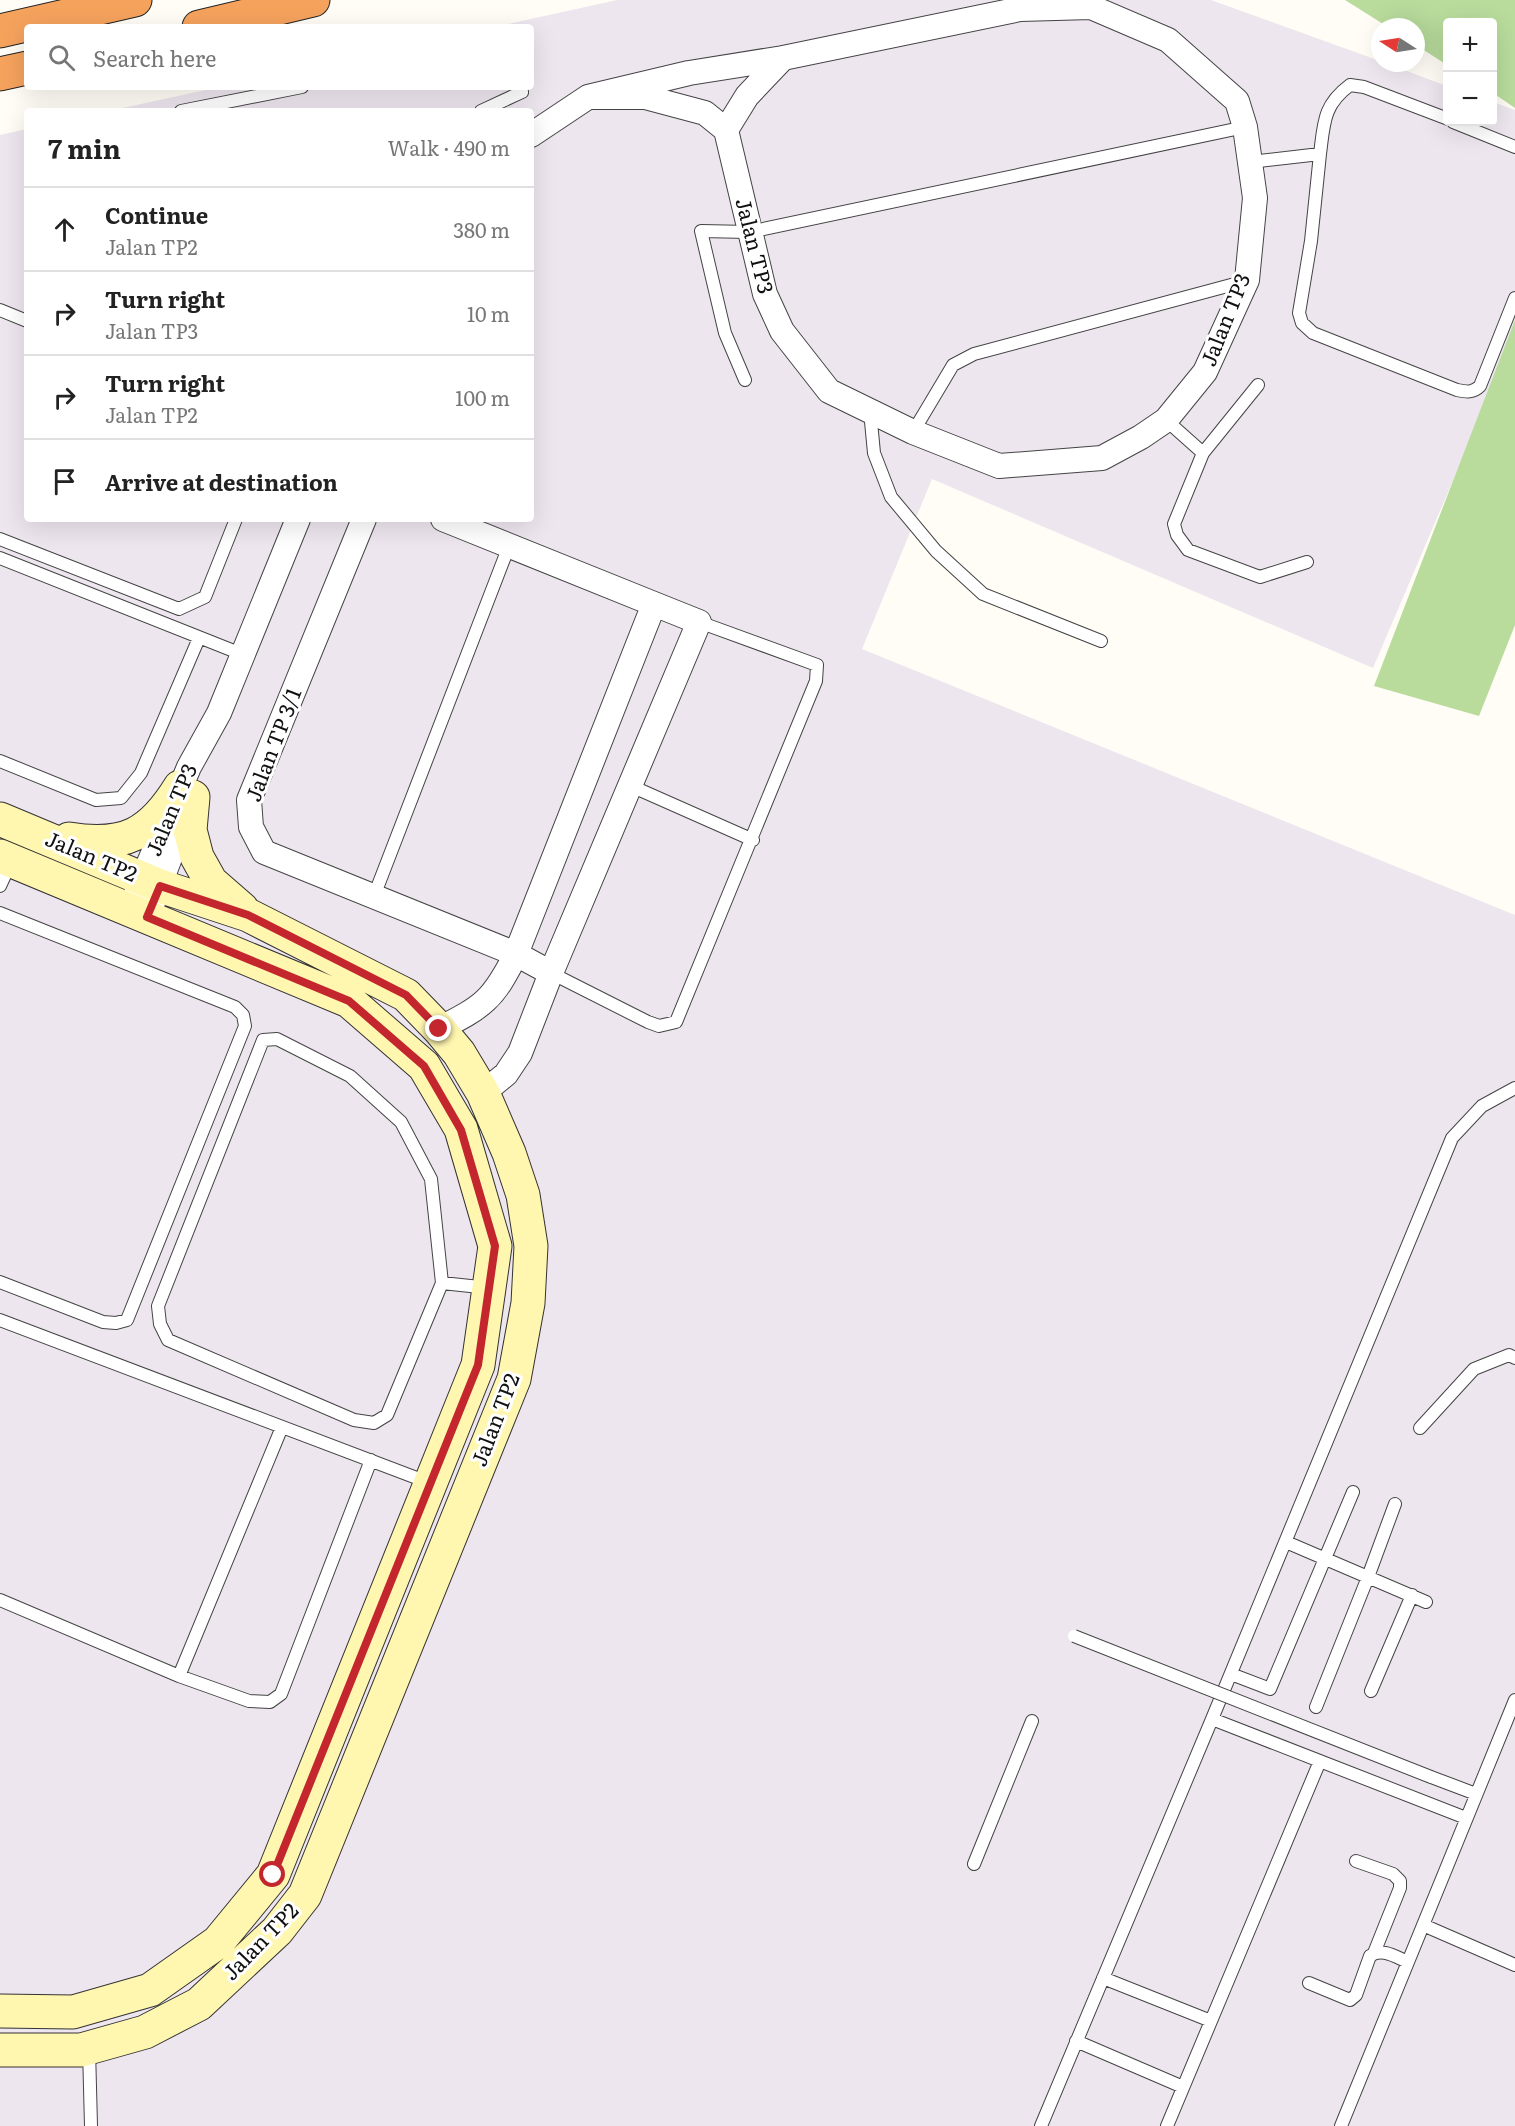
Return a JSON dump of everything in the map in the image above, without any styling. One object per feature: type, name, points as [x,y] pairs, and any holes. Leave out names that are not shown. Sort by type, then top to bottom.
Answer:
[{"type":"highway","points":[[30,24],[135,0]]},
{"type":"highway","points":[[212,24],[313,0]]},
{"type":"highway","points":[[0,31],[24,25]]},
{"type":"highway","points":[[0,74],[24,69]]},
{"type":"street","name":"Jalan TP3","points":[[534,133],[588,97],[689,74],[783,58],[1020,9],[1091,8],[1168,40],[1237,101],[1245,127],[1255,198],[1247,280],[1205,372],[1166,420],[1141,437],[1102,458],[999,466],[913,432],[829,391],[782,331],[765,294],[726,130]]},
{"type":"street","points":[[588,97],[645,97],[705,113],[726,130],[747,96],[783,58]]},
{"type":"street","name":"Jalan TP3","points":[[137,913],[152,882],[297,522]]},
{"type":"street","name":"Jalan TP 3/1","points":[[363,522],[249,800],[251,827],[264,852],[516,954],[551,973]]},
{"type":"street","points":[[450,522],[699,622],[551,973],[520,1053],[506,1074],[483,1093]]},
{"type":"street","points":[[439,1029],[469,1014],[486,1001],[502,983],[516,954],[654,604]]},
{"type":"street","points":[[38,835],[84,842],[107,842],[126,838],[145,828],[187,792]]},
{"type":"street","points":[[187,792],[190,830],[197,857],[211,882],[248,915]]},
{"type":"street","name":"Jalan TP2","points":[[0,819],[152,882],[248,915],[406,995],[459,1053],[483,1093],[523,1196],[531,1246],[528,1303],[514,1379],[305,1896],[277,1931],[199,2004],[145,2032],[81,2050],[0,2050]]},
{"type":"street","name":"Jalan TP2","points":[[0,2011],[74,2012],[150,1990],[218,1942],[273,1875],[478,1365],[495,1246],[461,1130],[424,1066],[349,1001],[137,913],[4,868]]},
{"type":"lane","points":[[1443,118],[1364,87],[1350,85],[1335,96],[1325,117],[1311,241],[1299,313],[1302,323],[1313,333],[1446,386],[1469,392],[1480,386],[1515,298]]},
{"type":"lane","points":[[196,108],[287,90]]},
{"type":"lane","points":[[487,108],[522,92],[522,90]]},
{"type":"lane","points":[[1463,126],[1515,147]]},
{"type":"lane","points":[[745,380],[724,333],[701,231],[749,232],[1245,127]]},
{"type":"lane","points":[[1250,162],[1320,154]]},
{"type":"lane","points":[[913,432],[953,365],[974,354],[1247,280]]},
{"type":"lane","points":[[0,310],[24,320]]},
{"type":"lane","points":[[1258,386],[1203,453],[1174,524],[1188,550],[1260,577],[1307,562]]},
{"type":"lane","points":[[870,411],[874,453],[891,497],[936,550],[983,594],[1101,641]]},
{"type":"lane","points":[[1166,420],[1203,453]]},
{"type":"lane","points":[[0,538],[179,609],[205,597],[235,522]]},
{"type":"lane","points":[[374,896],[509,546]]},
{"type":"lane","points":[[0,558],[244,655]]},
{"type":"lane","points":[[551,973],[648,1022],[659,1026],[676,1022],[753,840],[816,681],[817,665],[699,622]]},
{"type":"lane","points":[[0,761],[96,800],[121,798],[141,773],[199,638]]},
{"type":"lane","points":[[631,786],[753,840]]},
{"type":"lane","points":[[0,913],[235,1007],[243,1015],[245,1026],[127,1320],[116,1323],[104,1322],[0,1282]]},
{"type":"lane","points":[[278,1039],[350,1076],[401,1122],[431,1179],[442,1283],[387,1415],[374,1423],[354,1420],[168,1340],[160,1324],[158,1306],[263,1040],[278,1039]]},
{"type":"lane","points":[[1041,2126],[1286,1542],[1452,1138],[1482,1106],[1515,1088]]},
{"type":"lane","points":[[442,1283],[489,1288]]},
{"type":"lane","points":[[0,1320],[430,1483]]},
{"type":"lane","points":[[1420,1428],[1474,1369],[1509,1355],[1515,1358]]},
{"type":"lane","points":[[179,1676],[282,1427]]},
{"type":"lane","points":[[0,1600],[179,1676],[249,1701],[270,1702],[281,1694],[371,1460]]},
{"type":"lane","points":[[1231,1674],[1270,1689],[1353,1492]]},
{"type":"lane","points":[[1316,1707],[1395,1504]]},
{"type":"lane","points":[[1286,1542],[1426,1602]]},
{"type":"lane","points":[[1371,1691],[1412,1595]]},
{"type":"lane","points":[[1074,1636],[1476,1794]]},
{"type":"lane","points":[[1341,2126],[1476,1794],[1512,1716],[1515,1700]]},
{"type":"lane","points":[[1212,1719],[1466,1818]]},
{"type":"lane","points":[[974,1864],[1032,1722]]},
{"type":"lane","points":[[1167,2126],[1320,1761]]},
{"type":"lane","points":[[1309,1983],[1350,2000],[1356,1995],[1370,1956],[1374,1953],[1400,1888],[1400,1881],[1393,1874],[1356,1861]]},
{"type":"lane","points":[[1423,1925],[1515,1965]]},
{"type":"lane","points":[[1374,1953],[1381,1952],[1408,1962]]},
{"type":"lane","points":[[1103,1978],[1211,2022]]},
{"type":"lane","points":[[1076,2041],[1183,2087]]},
{"type":"lane","points":[[89,2047],[91,2126]]},
{"type":"shaded area","points":[[617,0],[1211,0],[1371,58],[1371,72],[1409,72],[1443,85],[1443,126],[1497,126],[1497,103],[1515,110],[1515,335],[1373,668],[932,479],[862,649],[1515,915],[1515,2126],[0,2126],[0,135],[24,130],[24,522],[534,522],[534,108],[123,108],[205,90],[534,90],[534,24],[508,24]]},
{"type":"green space","points":[[1345,0],[1515,0],[1515,108],[1497,96],[1497,18],[1443,18],[1443,62],[1425,51],[1425,18],[1374,18]]},
{"type":"green space","points":[[1515,320],[1515,625],[1479,716],[1374,686]]},
{"type":"route","points":[[273,1875],[478,1365],[495,1246],[461,1130],[424,1066],[349,1001],[147,917],[160,886],[248,915],[406,995],[439,1029]]}]
